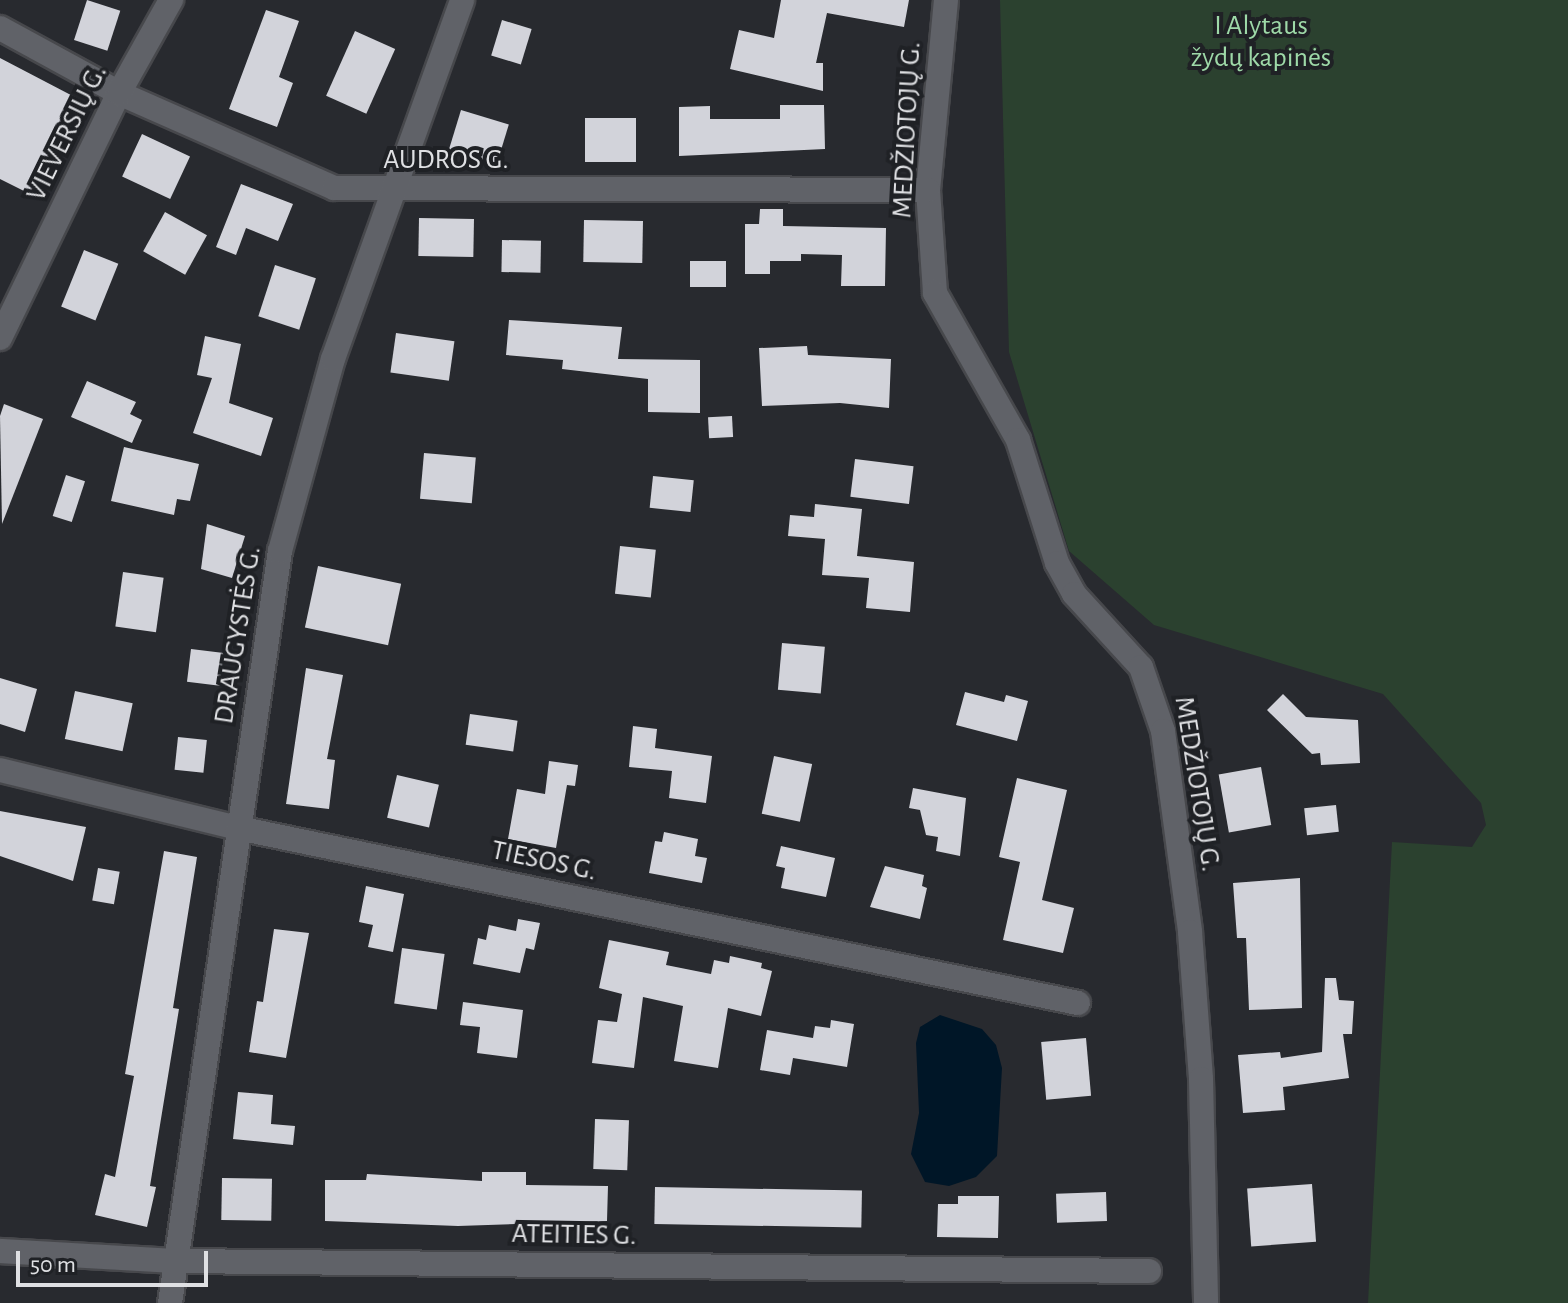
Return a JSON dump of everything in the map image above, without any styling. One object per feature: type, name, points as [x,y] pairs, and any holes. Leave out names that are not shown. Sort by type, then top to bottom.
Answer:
[{"type":"street","name":"VIEVERSIŲ G.","points":[[0,338],[119,93],[171,0]]},
{"type":"street","name":"DRAUGYSTĖS G.","points":[[170,1303],[280,551],[333,359],[462,0]]},
{"type":"street","name":"MEDŽIOTOJŲ G.","points":[[946,0],[928,190],[935,293],[1018,440],[1062,573],[1074,594],[1141,667],[1155,696],[1190,932],[1201,1079],[1206,1303]]},
{"type":"street","name":"AUDROS G.","points":[[0,28],[119,93],[334,188],[392,191],[928,190]]},
{"type":"street","name":"TIESOS G.","points":[[0,770],[238,828],[1078,1003]]},
{"type":"street","name":"ATEITIES G.","points":[[0,1251],[176,1261],[1149,1271]]},
{"type":"green space","name":"I Alytaus žydų kapinės","points":[[1000,0],[1568,0],[1568,1303],[1368,1303],[1392,842],[1472,847],[1486,825],[1481,803],[1383,694],[1154,625],[1069,551],[1009,352]]},
{"type":"water","points":[[940,1015],[982,1029],[996,1045],[1002,1068],[997,1156],[976,1177],[949,1186],[925,1182],[911,1154],[919,1113],[916,1043],[920,1027]]},
{"type":"building","points":[[87,0],[120,11],[107,51],[74,40]]},
{"type":"building","points":[[781,0],[909,0],[904,27],[827,13],[816,63],[823,63],[823,91],[730,69],[739,30],[774,38]]},
{"type":"building","points":[[266,10],[299,21],[279,77],[293,83],[277,127],[229,109]]},
{"type":"building","points":[[502,20],[532,29],[521,64],[491,55]]},
{"type":"building","points":[[355,31],[395,49],[366,114],[326,96]]},
{"type":"building","points":[[0,58],[90,105],[70,144],[59,138],[30,194],[0,179]]},
{"type":"building","points":[[780,105],[824,105],[825,149],[679,156],[679,107],[710,106],[710,119],[780,119]]},
{"type":"building","points":[[461,110],[509,125],[497,165],[449,150]]},
{"type":"building","points":[[585,118],[636,118],[636,162],[585,162]]},
{"type":"building","points":[[142,134],[190,156],[170,199],[122,177]]},
{"type":"building","points":[[241,184],[293,204],[278,241],[246,228],[236,255],[216,247]]},
{"type":"building","points":[[760,209],[783,209],[783,226],[886,228],[885,286],[841,286],[842,255],[801,254],[801,261],[770,261],[770,274],[745,274],[745,224],[759,224]]},
{"type":"building","points":[[165,212],[207,235],[185,275],[143,251]]},
{"type":"building","points":[[419,218],[474,219],[473,257],[418,256]]},
{"type":"building","points":[[584,220],[643,221],[642,263],[583,262]]},
{"type":"building","points":[[502,240],[541,241],[540,273],[501,272]]},
{"type":"building","points":[[84,250],[118,264],[95,320],[61,307]]},
{"type":"building","points":[[690,261],[726,261],[726,287],[690,287]]},
{"type":"building","points":[[275,265],[316,278],[299,330],[258,316]]},
{"type":"building","points":[[509,320],[622,327],[618,359],[700,360],[700,413],[648,412],[648,379],[562,369],[563,360],[506,355]]},
{"type":"building","points":[[396,333],[454,341],[449,381],[390,373]]},
{"type":"building","points":[[205,336],[241,344],[229,403],[273,418],[261,456],[193,433],[212,378],[197,375]]},
{"type":"building","points":[[807,346],[808,355],[891,359],[889,408],[840,403],[762,406],[759,348]]},
{"type":"building","points":[[87,381],[136,402],[130,414],[142,420],[132,443],[71,417]]},
{"type":"building","points":[[4,404],[43,419],[2,524],[0,416]]},
{"type":"building","points":[[732,416],[733,437],[709,438],[708,417]]},
{"type":"building","points":[[124,447],[199,464],[190,501],[177,499],[174,515],[111,501]]},
{"type":"building","points":[[424,453],[476,458],[472,503],[420,499]]},
{"type":"building","points":[[855,459],[914,466],[909,504],[850,497]]},
{"type":"building","points":[[66,475],[85,481],[72,522],[53,516]]},
{"type":"building","points":[[653,476],[694,480],[690,512],[650,508]]},
{"type":"building","points":[[815,504],[862,509],[857,556],[914,562],[910,612],[866,608],[869,578],[822,575],[825,539],[788,536],[790,515],[814,517]]},
{"type":"building","points":[[207,524],[245,536],[232,578],[201,569]]},
{"type":"building","points":[[620,546],[656,550],[651,598],[615,594]]},
{"type":"building","points":[[318,566],[401,584],[388,645],[305,628]]},
{"type":"building","points":[[123,572],[164,578],[156,632],[115,626]]},
{"type":"building","points":[[782,643],[825,647],[821,694],[778,690]]},
{"type":"building","points":[[191,649],[224,653],[220,686],[187,682]]},
{"type":"building","points":[[306,668],[343,675],[327,759],[335,760],[329,809],[286,804]]},
{"type":"building","points":[[0,678],[37,689],[25,732],[0,724]]},
{"type":"building","points":[[75,691],[133,703],[123,751],[65,739]]},
{"type":"building","points":[[965,692],[1004,702],[1006,695],[1028,701],[1017,741],[956,725]]},
{"type":"building","points":[[1283,694],[1306,717],[1358,720],[1360,763],[1321,765],[1320,753],[1312,754],[1267,710]]},
{"type":"building","points":[[470,714],[518,721],[513,751],[466,745]]},
{"type":"building","points":[[633,726],[657,729],[655,748],[712,756],[706,803],[669,798],[672,771],[629,767]]},
{"type":"building","points":[[178,737],[207,740],[203,773],[175,770]]},
{"type":"building","points":[[774,756],[812,764],[800,822],[762,814]]},
{"type":"building","points":[[549,761],[578,765],[575,786],[567,785],[556,848],[508,839],[517,789],[545,794]]},
{"type":"building","points":[[1261,767],[1271,825],[1229,833],[1219,774]]},
{"type":"building","points":[[397,775],[439,785],[429,828],[387,818]]},
{"type":"building","points":[[1017,778],[1067,790],[1042,900],[1074,908],[1063,953],[1003,940],[1020,862],[999,857]]},
{"type":"building","points":[[913,788],[966,798],[960,856],[936,851],[938,837],[926,835],[920,810],[909,808]]},
{"type":"building","points":[[1336,805],[1339,832],[1307,835],[1304,808]]},
{"type":"building","points":[[0,811],[86,827],[73,881],[0,856]]},
{"type":"building","points":[[664,832],[698,839],[695,856],[707,858],[702,883],[649,873],[655,841],[662,842]]},
{"type":"building","points":[[781,846],[835,858],[826,897],[781,888],[785,868],[776,866]]},
{"type":"building","points":[[164,851],[197,857],[173,1008],[179,1009],[150,1186],[156,1187],[147,1227],[95,1215],[105,1174],[115,1177],[134,1076],[125,1074]]},
{"type":"building","points":[[885,866],[924,875],[922,886],[927,888],[920,919],[870,907]]},
{"type":"building","points":[[98,868],[120,872],[114,904],[92,900]]},
{"type":"building","points":[[1300,878],[1302,1008],[1249,1010],[1246,938],[1237,938],[1233,883]]},
{"type":"building","points":[[366,886],[404,894],[393,952],[368,947],[373,925],[359,922]]},
{"type":"building","points":[[518,919],[540,923],[534,950],[526,948],[520,973],[473,964],[478,938],[486,940],[489,925],[516,931]]},
{"type":"building","points":[[274,929],[309,933],[286,1058],[249,1052],[257,1001],[263,1002]]},
{"type":"building","points":[[609,940],[669,952],[666,965],[711,974],[714,960],[729,963],[730,956],[762,963],[761,968],[772,971],[761,1016],[728,1008],[718,1068],[674,1061],[683,1006],[643,997],[634,1068],[592,1063],[598,1020],[617,1022],[622,994],[599,988]]},
{"type":"building","points":[[402,948],[445,954],[437,1009],[394,1003]]},
{"type":"building","points":[[1325,978],[1336,978],[1339,1000],[1354,1001],[1352,1034],[1343,1034],[1349,1078],[1283,1087],[1285,1110],[1243,1113],[1238,1055],[1280,1052],[1281,1058],[1322,1052]]},
{"type":"building","points":[[463,1002],[523,1010],[517,1058],[477,1053],[480,1027],[460,1025]]},
{"type":"building","points":[[831,1020],[854,1024],[847,1067],[793,1058],[790,1075],[760,1070],[767,1030],[813,1038],[815,1026],[830,1028]]},
{"type":"building","points":[[1086,1038],[1091,1096],[1046,1100],[1041,1042]]},
{"type":"building","points":[[238,1092],[273,1095],[271,1124],[295,1126],[293,1145],[233,1139]]},
{"type":"building","points":[[595,1119],[629,1120],[627,1170],[593,1169]]},
{"type":"building","points":[[482,1172],[526,1172],[526,1185],[608,1186],[607,1221],[458,1226],[325,1221],[325,1180],[366,1180],[367,1174],[482,1181]]},
{"type":"building","points":[[222,1178],[272,1179],[271,1221],[221,1220]]},
{"type":"building","points":[[1312,1184],[1316,1242],[1251,1246],[1247,1189]]},
{"type":"building","points":[[655,1187],[862,1191],[861,1228],[654,1224]]},
{"type":"building","points":[[1106,1192],[1107,1221],[1057,1223],[1056,1194]]},
{"type":"building","points":[[958,1196],[999,1196],[998,1238],[937,1237],[938,1204],[958,1204]]}]
